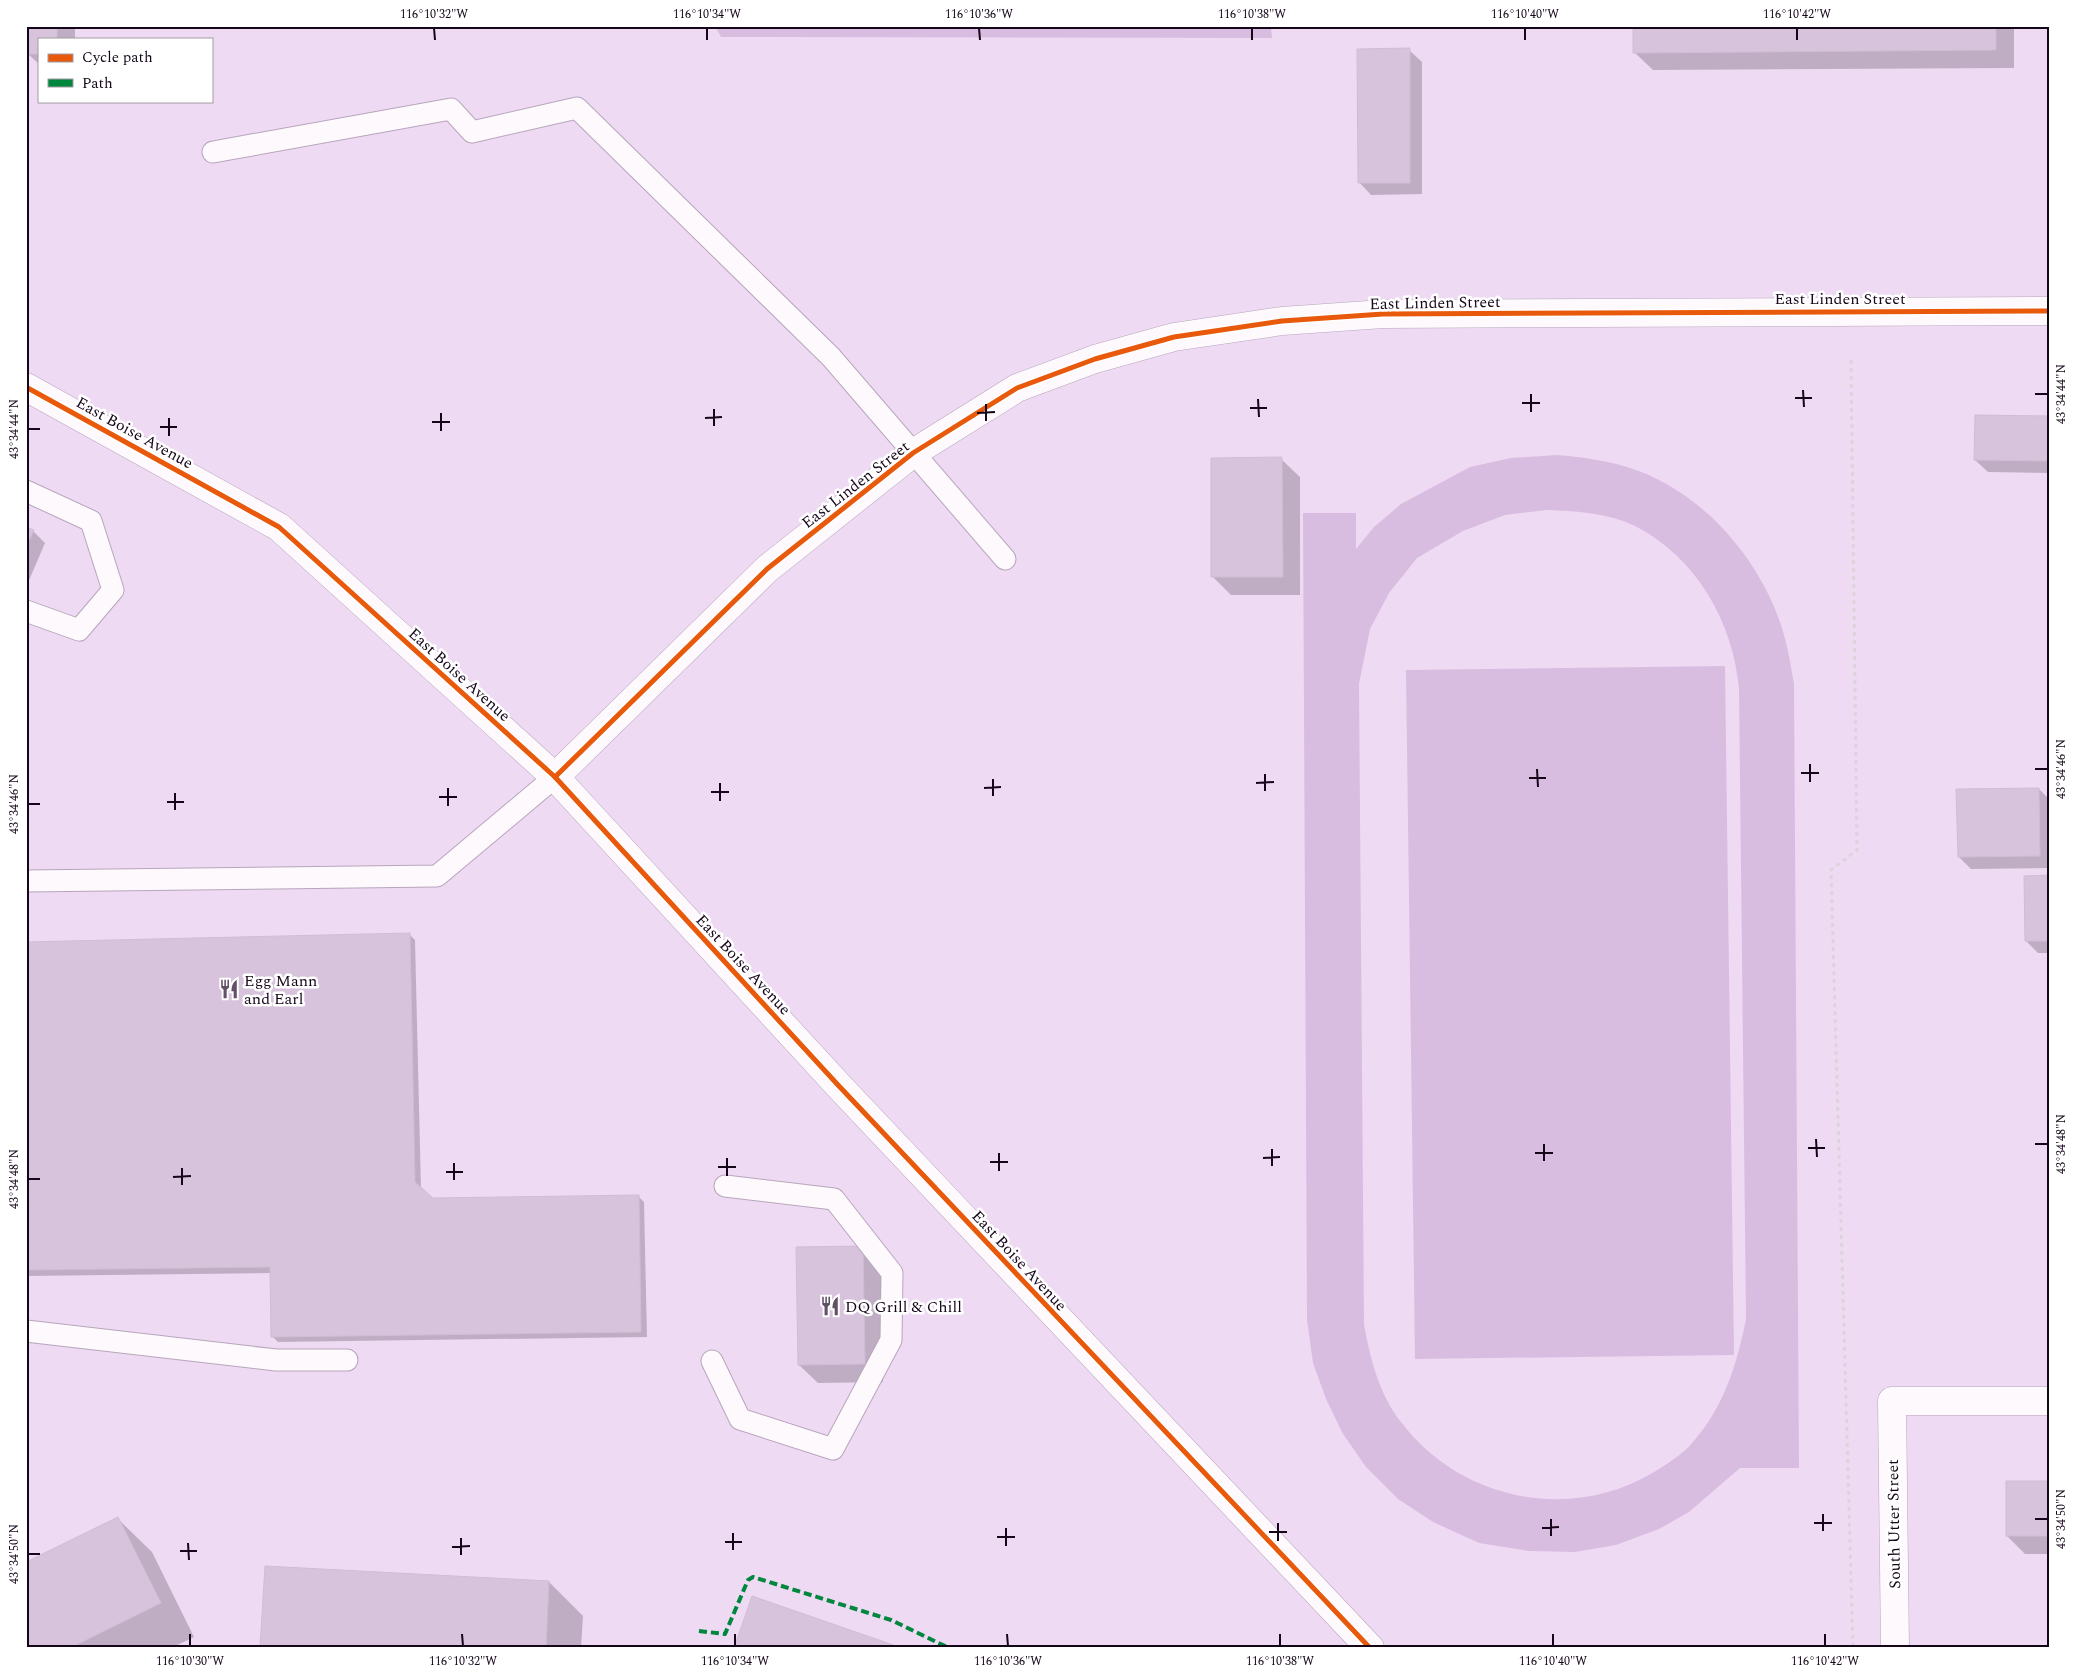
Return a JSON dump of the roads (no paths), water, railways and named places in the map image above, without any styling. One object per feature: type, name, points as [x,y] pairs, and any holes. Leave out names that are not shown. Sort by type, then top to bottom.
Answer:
[{"type":"street","name":"East Linden Street","points":[[555,777],[767,569],[913,453],[1017,388],[1095,359],[1174,336],[1282,321],[1383,314],[1849,310],[2049,311]]},
{"type":"street","name":"East Boise Avenue","points":[[26,387],[279,527],[555,777],[838,1085],[1370,1648]]},
{"type":"street","name":"South Utter Street","points":[[1895,1648],[1892,1401],[2049,1401]]},
{"type":"lane","points":[[212,152],[451,109],[472,132],[577,108],[831,357],[1005,560]]},
{"type":"lane","points":[[26,492],[91,521],[113,590],[79,630],[26,612]]},
{"type":"lane","points":[[26,881],[437,876],[555,777]]},
{"type":"lane","points":[[712,1361],[740,1419],[833,1449],[891,1340],[892,1273],[834,1199],[725,1186]]},
{"type":"lane","points":[[26,1330],[276,1360],[347,1360]]},
{"type":"place","name":"Egg Mann and Earl","points":[[229,989]]},
{"type":"place","name":"DQ Grill & Chill","points":[[830,1306]]}]
